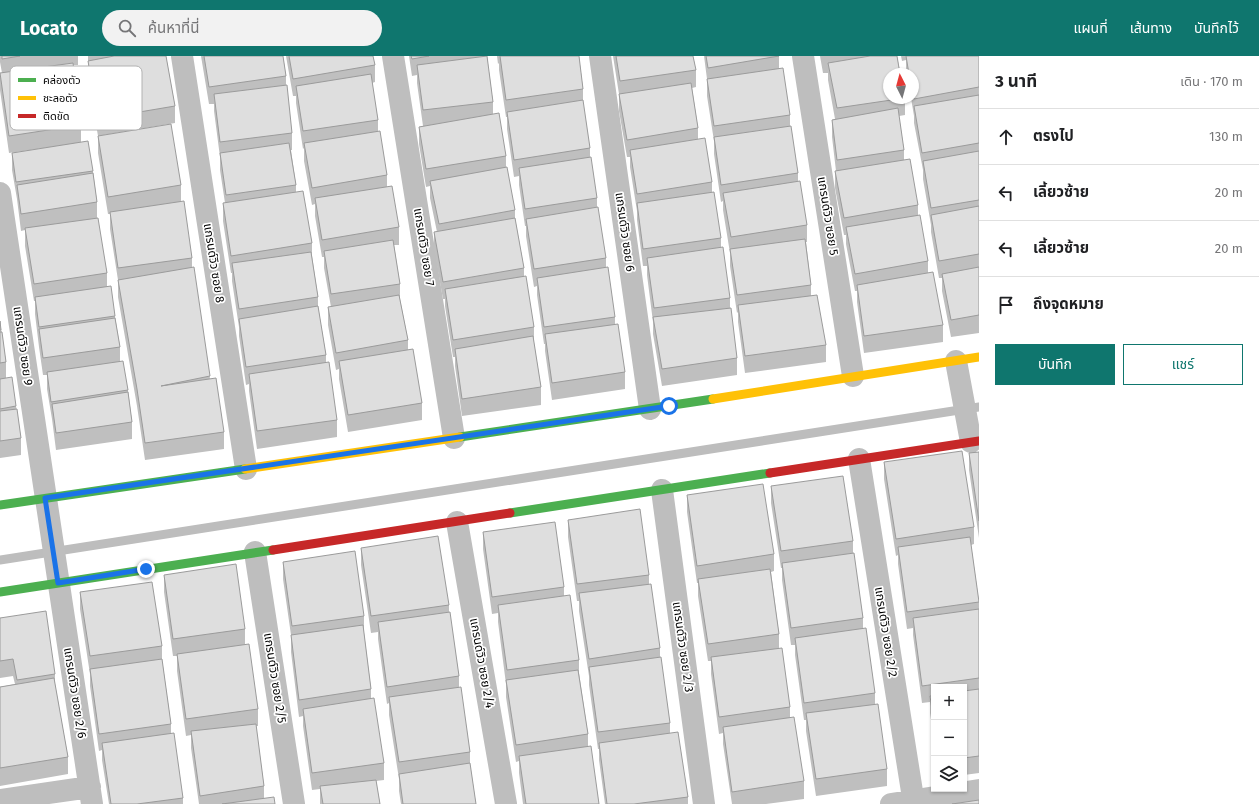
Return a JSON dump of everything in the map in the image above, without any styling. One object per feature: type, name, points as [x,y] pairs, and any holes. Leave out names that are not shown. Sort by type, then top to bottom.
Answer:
[{"type":"street","name":"แกรนด์วิว ซอย 8","points":[[182,56],[246,469]]},
{"type":"street","name":"แกรนด์วิว ซอย 7","points":[[393,56],[454,438]]},
{"type":"street","name":"แกรนด์วิว ซอย 6","points":[[600,56],[650,409]]},
{"type":"street","name":"แกรนด์วิว ซอย 5","points":[[803,56],[854,376]]},
{"type":"street","name":"แกรนด์วิว ซอย 9","points":[[0,193],[55,558]]},
{"type":"street","points":[[0,505],[650,409],[854,376],[958,371],[979,358]]},
{"type":"street","points":[[0,592],[975,442],[967,415],[958,371]]},
{"type":"street","name":"แกรนด์วิว ซอย 2/2","points":[[859,459],[913,802]]},
{"type":"street","name":"แกรนด์วิว ซอย 2/3","points":[[662,490],[704,804]]},
{"type":"street","name":"แกรนด์วิว ซอย 2/4","points":[[457,522],[506,804]]},
{"type":"street","name":"แกรนด์วิว ซอย 2/5","points":[[255,552],[294,804]]},
{"type":"street","name":"แกรนด์วิว ซอย 2/6","points":[[55,558],[91,796]]},
{"type":"street","points":[[891,804],[913,802],[979,790]]},
{"type":"street","points":[[0,800],[91,796]]},
{"type":"building","points":[[2,56],[20,56],[2,59]]},
{"type":"building","points":[[114,56],[166,56],[175,106],[142,112],[142,66],[89,66],[88,61]]},
{"type":"building","points":[[204,56],[283,56],[286,76],[209,87]]},
{"type":"building","points":[[289,56],[373,56],[375,65],[293,79]]},
{"type":"building","points":[[411,56],[429,56],[412,59]]},
{"type":"building","points":[[487,56],[493,102],[423,110],[417,65]]},
{"type":"building","points":[[500,56],[579,56],[583,89],[506,100]]},
{"type":"building","points":[[616,56],[693,56],[696,70],[620,81]]},
{"type":"building","points":[[706,56],[779,56],[708,68]]},
{"type":"building","points":[[870,56],[897,56],[899,68],[883,68],[883,101],[837,108],[828,63]]},
{"type":"building","points":[[906,56],[979,56],[979,87],[919,98],[919,68],[908,68]]},
{"type":"building","points":[[73,63],[73,66],[51,66]]},
{"type":"building","points":[[783,68],[790,115],[714,126],[707,79]]},
{"type":"building","points":[[10,72],[10,130],[48,130],[9,136],[0,73]]},
{"type":"building","points":[[371,74],[378,120],[303,131],[296,86]]},
{"type":"building","points":[[691,83],[698,128],[627,140],[619,94]]},
{"type":"building","points":[[287,85],[292,133],[220,142],[214,94]]},
{"type":"building","points":[[979,95],[979,143],[922,153],[914,106]]},
{"type":"building","points":[[583,100],[590,148],[514,160],[507,112]]},
{"type":"building","points":[[898,108],[904,150],[837,160],[832,120]]},
{"type":"building","points":[[499,113],[506,156],[426,169],[419,127]]},
{"type":"building","points":[[171,124],[181,185],[108,197],[98,136],[142,130],[142,129]]},
{"type":"building","points":[[791,126],[798,173],[721,185],[714,137]]},
{"type":"building","points":[[380,131],[387,175],[312,188],[304,143]]},
{"type":"building","points":[[705,138],[712,182],[637,194],[630,150]]},
{"type":"building","points":[[88,141],[93,171],[16,182],[12,153]]},
{"type":"building","points":[[289,143],[296,185],[226,195],[220,153]]},
{"type":"building","points":[[979,151],[979,200],[931,208],[923,161]]},
{"type":"building","points":[[591,157],[597,198],[525,209],[519,168]]},
{"type":"building","points":[[910,159],[918,205],[844,218],[835,171]]},
{"type":"building","points":[[507,167],[515,210],[439,224],[430,181]]},
{"type":"building","points":[[93,173],[97,202],[21,214],[17,185]]},
{"type":"building","points":[[800,181],[807,225],[731,237],[723,193]]},
{"type":"building","points":[[392,186],[399,227],[322,240],[315,198]]},
{"type":"building","points":[[303,191],[312,243],[231,256],[223,203]]},
{"type":"building","points":[[714,192],[721,238],[643,249],[637,203]]},
{"type":"building","points":[[184,201],[192,258],[118,268],[110,212]]},
{"type":"building","points":[[979,206],[979,254],[939,261],[931,215]]},
{"type":"building","points":[[598,207],[606,258],[534,269],[526,219]]},
{"type":"building","points":[[920,215],[928,261],[855,274],[846,227]]},
{"type":"building","points":[[98,218],[107,273],[34,284],[25,228]]},
{"type":"building","points":[[515,218],[524,268],[443,282],[434,232]]},
{"type":"building","points":[[805,239],[811,285],[737,295],[730,249]]},
{"type":"building","points":[[393,240],[400,284],[331,294],[324,251]]},
{"type":"building","points":[[723,247],[730,298],[654,308],[647,258]]},
{"type":"building","points":[[311,252],[318,297],[239,309],[232,263]]},
{"type":"building","points":[[194,267],[210,376],[161,386],[216,378],[224,432],[145,443],[118,280]]},
{"type":"building","points":[[608,267],[615,317],[544,327],[537,278]]},
{"type":"building","points":[[979,267],[979,315],[951,320],[942,274]]},
{"type":"building","points":[[933,272],[943,325],[864,336],[857,285]]},
{"type":"building","points":[[526,276],[534,327],[453,340],[445,289]]},
{"type":"building","points":[[111,286],[115,316],[39,327],[35,297]]},
{"type":"building","points":[[399,295],[408,340],[336,353],[328,307]]},
{"type":"building","points":[[817,295],[826,345],[745,356],[738,305]]},
{"type":"building","points":[[318,306],[326,355],[246,367],[239,319]]},
{"type":"building","points":[[731,308],[737,358],[662,369],[653,317]]},
{"type":"building","points":[[115,318],[120,347],[43,358],[39,329]]},
{"type":"building","points":[[618,324],[625,372],[552,383],[545,334]]},
{"type":"building","points":[[0,332],[2,332],[6,362],[0,363]]},
{"type":"building","points":[[533,336],[541,387],[462,399],[455,349]]},
{"type":"building","points":[[413,349],[422,403],[348,415],[339,361]]},
{"type":"building","points":[[123,361],[128,390],[51,402],[47,372]]},
{"type":"building","points":[[329,362],[337,420],[257,431],[249,374]]},
{"type":"building","points":[[12,377],[16,406],[0,409],[0,379]]},
{"type":"building","points":[[128,392],[132,422],[56,433],[52,404]]},
{"type":"building","points":[[17,409],[21,438],[0,441],[0,411]]},
{"type":"building","points":[[962,451],[974,527],[896,539],[884,462]]},
{"type":"building","points":[[979,452],[979,521],[969,453]]},
{"type":"building","points":[[843,476],[853,541],[781,551],[771,486]]},
{"type":"building","points":[[763,484],[774,554],[697,566],[687,495]]},
{"type":"building","points":[[640,509],[649,575],[577,584],[568,520]]},
{"type":"building","points":[[555,522],[564,587],[492,597],[483,532]]},
{"type":"building","points":[[438,536],[449,605],[371,616],[361,548]]},
{"type":"building","points":[[970,537],[979,602],[907,612],[898,547]]},
{"type":"building","points":[[355,551],[364,616],[292,626],[283,562]]},
{"type":"building","points":[[854,553],[863,618],[791,628],[782,563]]},
{"type":"building","points":[[236,564],[245,629],[173,639],[164,575]]},
{"type":"building","points":[[770,569],[779,634],[708,644],[698,579]]},
{"type":"building","points":[[152,582],[162,646],[90,656],[80,592]]},
{"type":"building","points":[[651,584],[660,648],[589,659],[579,593]]},
{"type":"building","points":[[570,595],[579,660],[507,670],[498,605]]},
{"type":"building","points":[[979,609],[979,678],[922,686],[913,618]]},
{"type":"building","points":[[46,611],[55,674],[17,680],[13,659],[0,661],[0,618]]},
{"type":"building","points":[[450,612],[459,676],[387,687],[378,622]]},
{"type":"building","points":[[363,625],[371,689],[299,700],[291,635]]},
{"type":"building","points":[[866,628],[875,693],[804,703],[795,638]]},
{"type":"building","points":[[249,644],[258,709],[186,719],[177,654]]},
{"type":"building","points":[[782,648],[790,707],[719,717],[711,657]]},
{"type":"building","points":[[661,657],[670,723],[598,732],[589,667]]},
{"type":"building","points":[[162,659],[171,724],[99,734],[90,669]]},
{"type":"building","points":[[578,670],[588,734],[516,745],[506,680]]},
{"type":"building","points":[[54,678],[68,757],[0,768],[0,687]]},
{"type":"building","points":[[461,687],[470,752],[399,762],[389,697]]},
{"type":"building","points":[[979,689],[979,756],[967,758],[967,720],[967,691]]},
{"type":"building","points":[[374,698],[384,763],[312,773],[303,709]]},
{"type":"building","points":[[878,704],[887,769],[816,779],[806,713]]},
{"type":"building","points":[[794,717],[804,781],[732,792],[723,727]]},
{"type":"building","points":[[256,724],[264,786],[200,796],[191,731]]},
{"type":"building","points":[[678,732],[688,797],[634,804],[607,804],[599,743]]},
{"type":"building","points":[[174,733],[183,798],[137,804],[111,804],[102,743]]},
{"type":"building","points":[[591,746],[599,804],[526,804],[519,756]]},
{"type":"building","points":[[470,763],[476,804],[403,804],[399,774]]},
{"type":"building","points":[[376,780],[380,804],[323,804],[320,786]]},
{"type":"building","points":[[274,797],[275,804],[222,804]]},
{"type":"building","points":[[979,800],[979,804],[952,804]]},
{"type":"waterway","points":[[0,560],[979,407]]},
{"type":"traffic: fast","points":[[460,437],[713,399]]},
{"type":"traffic: fast","points":[[0,505],[245,469]]},
{"type":"traffic: fast","points":[[510,513],[770,473]]},
{"type":"traffic: fast","points":[[0,592],[273,550]]},
{"type":"traffic: slow","points":[[713,399],[979,357]]},
{"type":"traffic: slow","points":[[245,469],[460,437]]},
{"type":"traffic: jam","points":[[770,473],[979,441]]},
{"type":"traffic: jam","points":[[273,550],[510,513]]},
{"type":"route","points":[[146,569],[58,583],[45,498],[669,406]]}]
